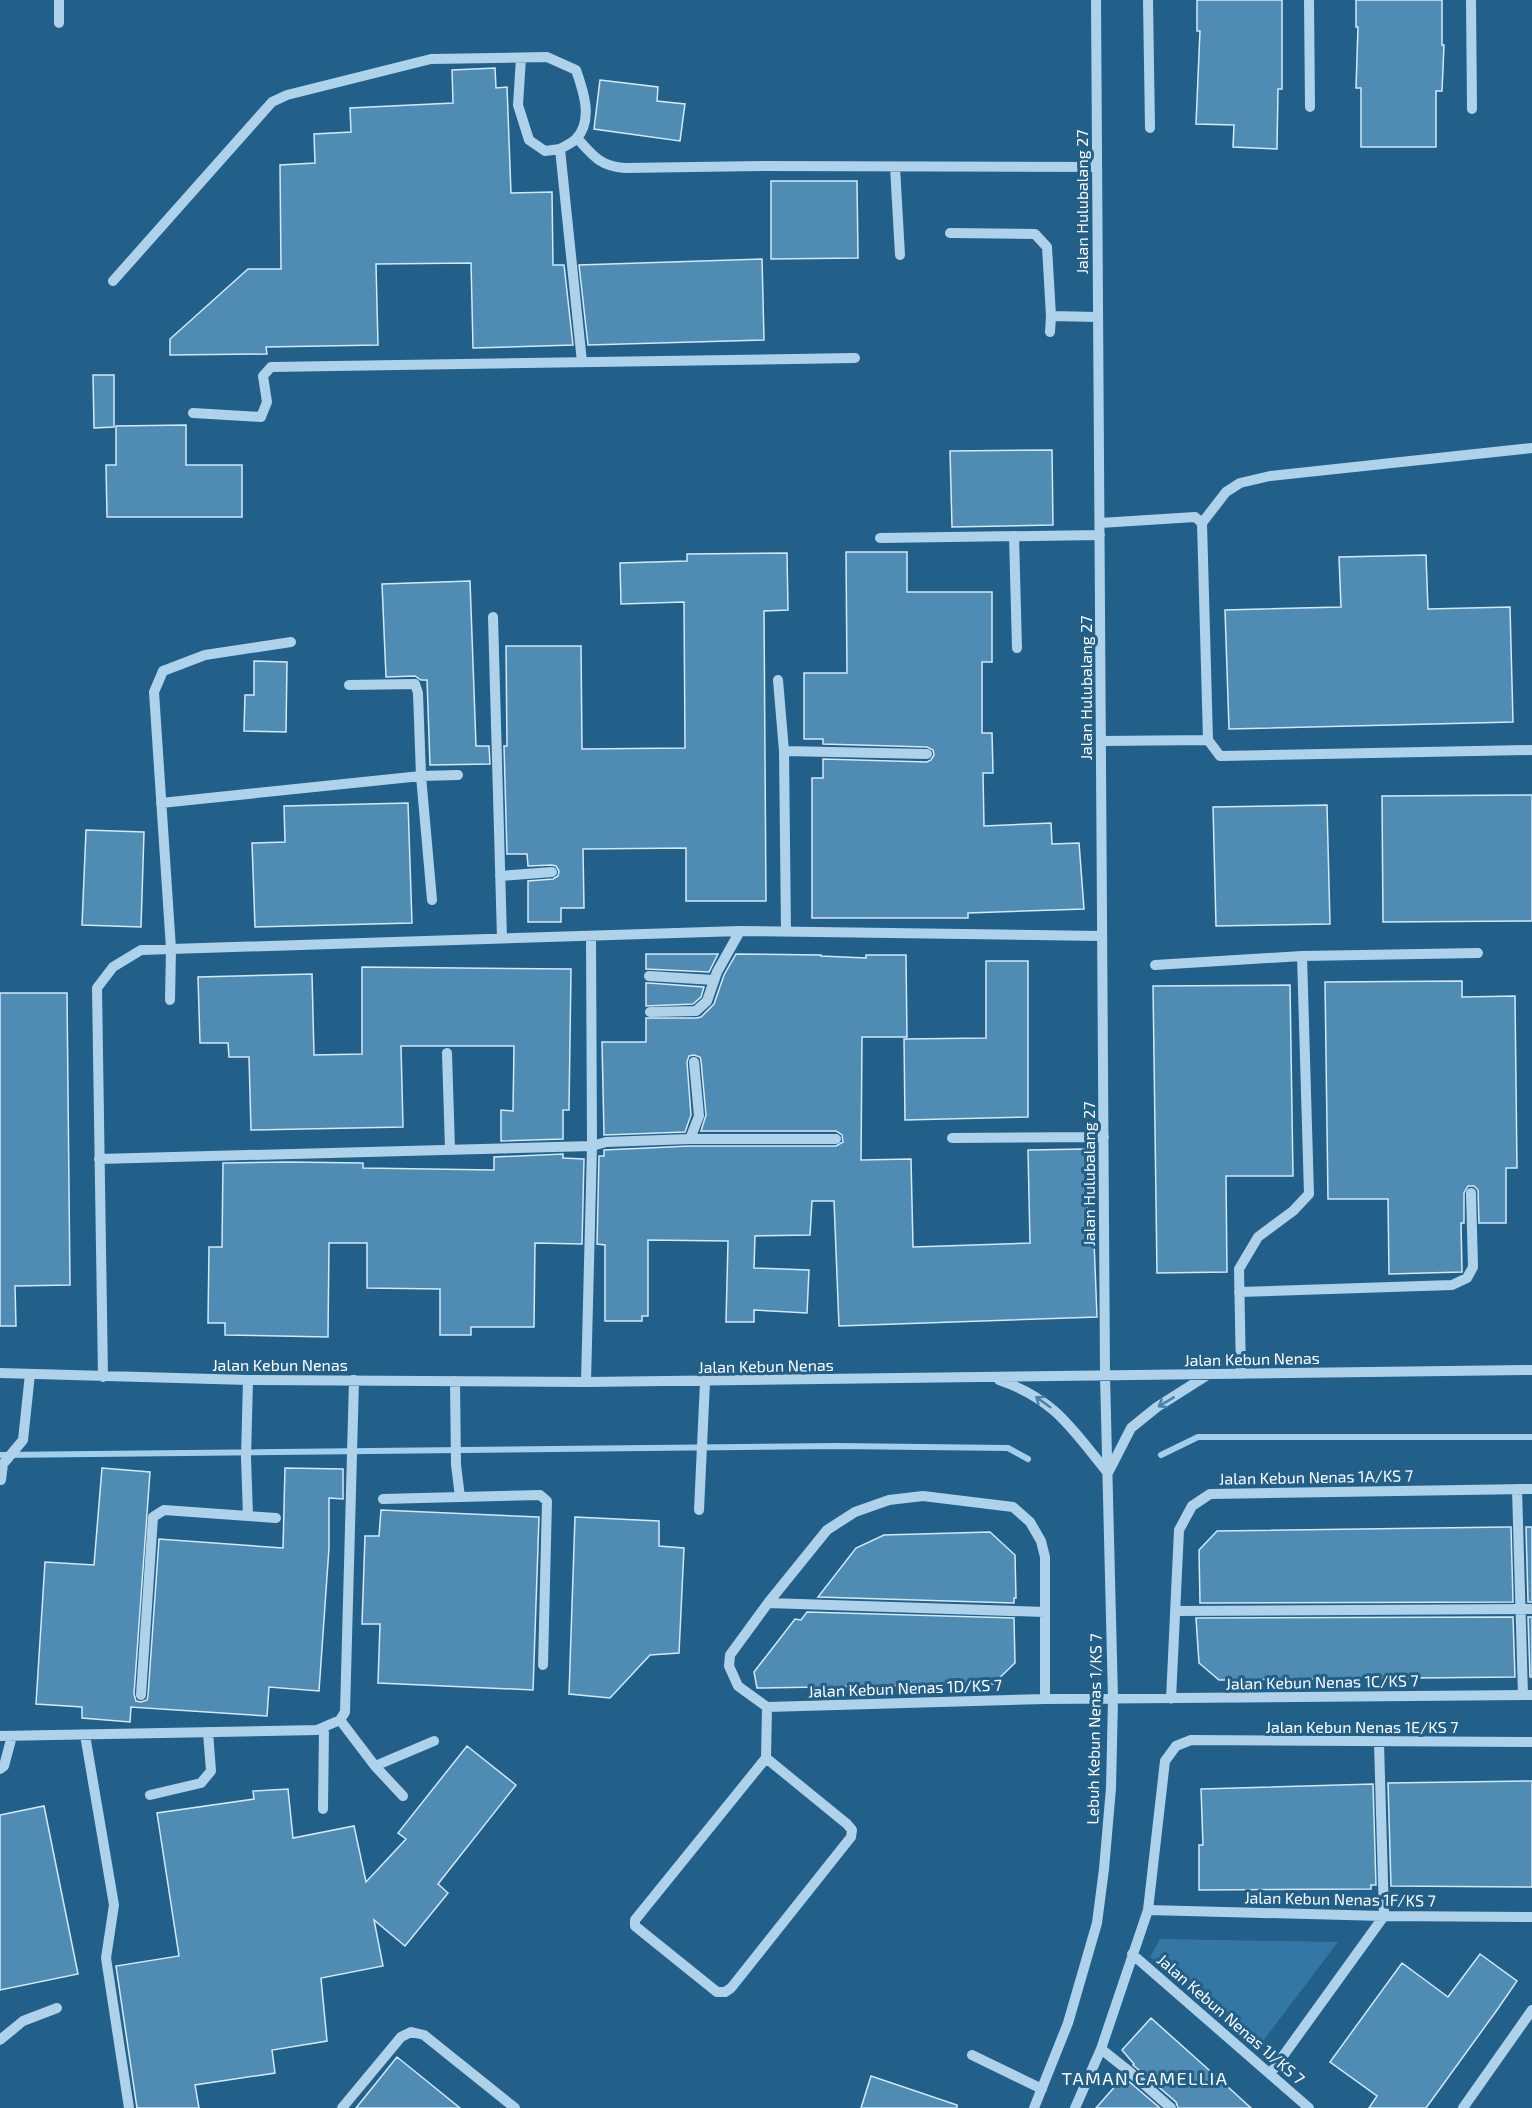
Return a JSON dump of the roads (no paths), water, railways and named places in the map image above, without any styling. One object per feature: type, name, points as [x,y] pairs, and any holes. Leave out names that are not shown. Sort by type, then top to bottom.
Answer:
[{"type":"street","points":[[59,0],[59,23]]},
{"type":"street","name":"Jalan Hulubalang 27","points":[[1096,0],[1105,1375]]},
{"type":"street","points":[[1148,0],[1150,128]]},
{"type":"street","points":[[1309,0],[1310,106]]},
{"type":"street","points":[[1471,0],[1472,109]]},
{"type":"street","points":[[113,281],[272,102],[287,95],[431,59],[547,57],[576,70],[585,99],[584,122],[577,138],[560,149],[545,151],[529,140],[518,105],[521,58]]},
{"type":"street","points":[[577,138],[601,163],[611,167],[1097,167]]},
{"type":"street","points":[[560,149],[582,362]]},
{"type":"street","points":[[895,167],[900,255]]},
{"type":"street","points":[[950,233],[1035,234],[1047,247],[1050,333]]},
{"type":"street","points":[[1051,316],[1098,317]]},
{"type":"street","points":[[193,413],[261,417],[267,402],[263,376],[271,367],[855,357]]},
{"type":"street","points":[[1532,448],[1270,476],[1240,483],[1226,492],[1202,523],[1208,740],[1220,756],[1532,750]]},
{"type":"street","points":[[880,538],[1014,536],[1100,529],[1196,517],[1202,523]]},
{"type":"street","points":[[1014,536],[1017,648]]},
{"type":"street","points":[[493,616],[502,938]]},
{"type":"street","points":[[170,1000],[171,949],[154,693],[163,670],[205,655],[291,642]]},
{"type":"street","points":[[778,680],[784,751],[786,932]]},
{"type":"street","points":[[349,685],[415,684],[418,693],[421,776],[432,900]]},
{"type":"street","points":[[1101,741],[1208,740]]},
{"type":"street","points":[[784,751],[927,754]]},
{"type":"street","points":[[161,802],[421,776],[458,775]]},
{"type":"street","points":[[500,876],[552,872]]},
{"type":"street","points":[[103,1377],[97,988],[113,967],[141,950],[740,932],[1102,936]]},
{"type":"street","points":[[650,1012],[696,1011],[707,1001],[714,980],[740,932]]},
{"type":"street","points":[[586,1382],[592,1146],[591,936]]},
{"type":"street","points":[[1155,965],[1302,956],[1478,953]]},
{"type":"street","points":[[1241,1374],[1239,1269],[1258,1237],[1293,1211],[1309,1194],[1302,956]]},
{"type":"street","points":[[649,976],[714,980]]},
{"type":"street","points":[[447,1053],[450,1149]]},
{"type":"street","points":[[690,1139],[699,1116],[694,1062]]},
{"type":"street","points":[[952,1138],[1104,1137]]},
{"type":"street","points":[[99,1159],[592,1146],[606,1142],[690,1139],[836,1139]]},
{"type":"street","points":[[1239,1292],[1452,1285],[1467,1278],[1473,1267],[1471,1193]]},
{"type":"street","name":"Jalan Kebun Nenas","points":[[0,1373],[248,1380],[705,1382],[1532,1370]]},
{"type":"street","points":[[1,1480],[3,1464],[23,1440],[30,1374]]},
{"type":"street","points":[[992,1377],[1024,1388],[1064,1418],[1108,1468],[1131,1428],[1157,1407],[1209,1374]]},
{"type":"street","name":"Lebuh Kebun Nenas 1/KS 7","points":[[1034,2108],[1068,2023],[1096,1923],[1104,1869],[1111,1788],[1113,1699],[1105,1375]]},
{"type":"street","points":[[248,1380],[246,1452],[248,1516]]},
{"type":"street","points":[[0,1769],[4,1766],[6,1736],[324,1728],[340,1720],[345,1712],[354,1380]]},
{"type":"street","points":[[455,1382],[456,1455],[460,1497]]},
{"type":"street","points":[[699,1510],[705,1382]]},
{"type":"street","points":[[1517,1489],[1527,1610],[1527,1695]]},
{"type":"street","name":"Jalan Kebun Nenas 1A/KS 7","points":[[1171,1699],[1179,1530],[1192,1506],[1210,1494],[1532,1489]]},
{"type":"street","points":[[383,1499],[540,1495],[547,1501],[543,1665]]},
{"type":"street","points":[[766,1758],[847,1824],[852,1830],[851,1837],[731,1988],[725,1992],[717,1992],[635,1926],[634,1920],[766,1758],[767,1707],[738,1686],[729,1666],[729,1655],[827,1530],[855,1512],[889,1500],[923,1496],[1013,1507],[1030,1522],[1041,1541],[1045,1557],[1045,1700]]},
{"type":"street","points":[[141,1695],[153,1517],[164,1510],[276,1518]]},
{"type":"street","points":[[768,1603],[1045,1612]]},
{"type":"street","points":[[1175,1611],[1527,1610]]},
{"type":"street","name":"Jalan Kebun Nenas 1C/KS 7","points":[[1113,1699],[1527,1695]]},
{"type":"street","name":"Jalan Kebun Nenas 1D/KS 7","points":[[767,1707],[1113,1699]]},
{"type":"street","points":[[340,1720],[375,1766],[403,1796]]},
{"type":"street","points":[[323,1809],[324,1728]]},
{"type":"street","points":[[150,1795],[201,1783],[211,1771],[208,1732]]},
{"type":"street","points":[[85,1735],[114,1905],[106,1958],[129,2108]]},
{"type":"street","name":"Jalan Kebun Nenas 1E/KS 7","points":[[1148,1910],[1165,1761],[1176,1746],[1191,1740],[1379,1743],[1532,1742]]},
{"type":"street","points":[[375,1766],[434,1741]]},
{"type":"street","points":[[1270,2074],[1384,1916],[1379,1743]]},
{"type":"street","points":[[1075,2108],[1101,2049],[1148,1910]]},
{"type":"street","name":"Jalan Kebun Nenas 1F/KS 7","points":[[1148,1910],[1532,1917]]},
{"type":"street","name":"Jalan Kebun Nenas 1J/KS 7","points":[[1132,1954],[1309,2108]]},
{"type":"street","points":[[0,2040],[24,2021],[57,2008]]},
{"type":"street","points":[[1463,2108],[1532,2010]]},
{"type":"street","points":[[342,2108],[401,2037],[411,2032],[424,2035],[515,2108]]},
{"type":"street","points":[[1101,2049],[1171,2108]]},
{"type":"street","points":[[972,2055],[1042,2089]]},
{"type":"waterway","points":[[1161,1455],[1198,1437],[1532,1437]]},
{"type":"waterway","points":[[0,1455],[837,1446],[1008,1448],[1028,1459]]},
{"type":"district","name":"TAMAN CAMELLIA","points":[[1145,2079]]}]
